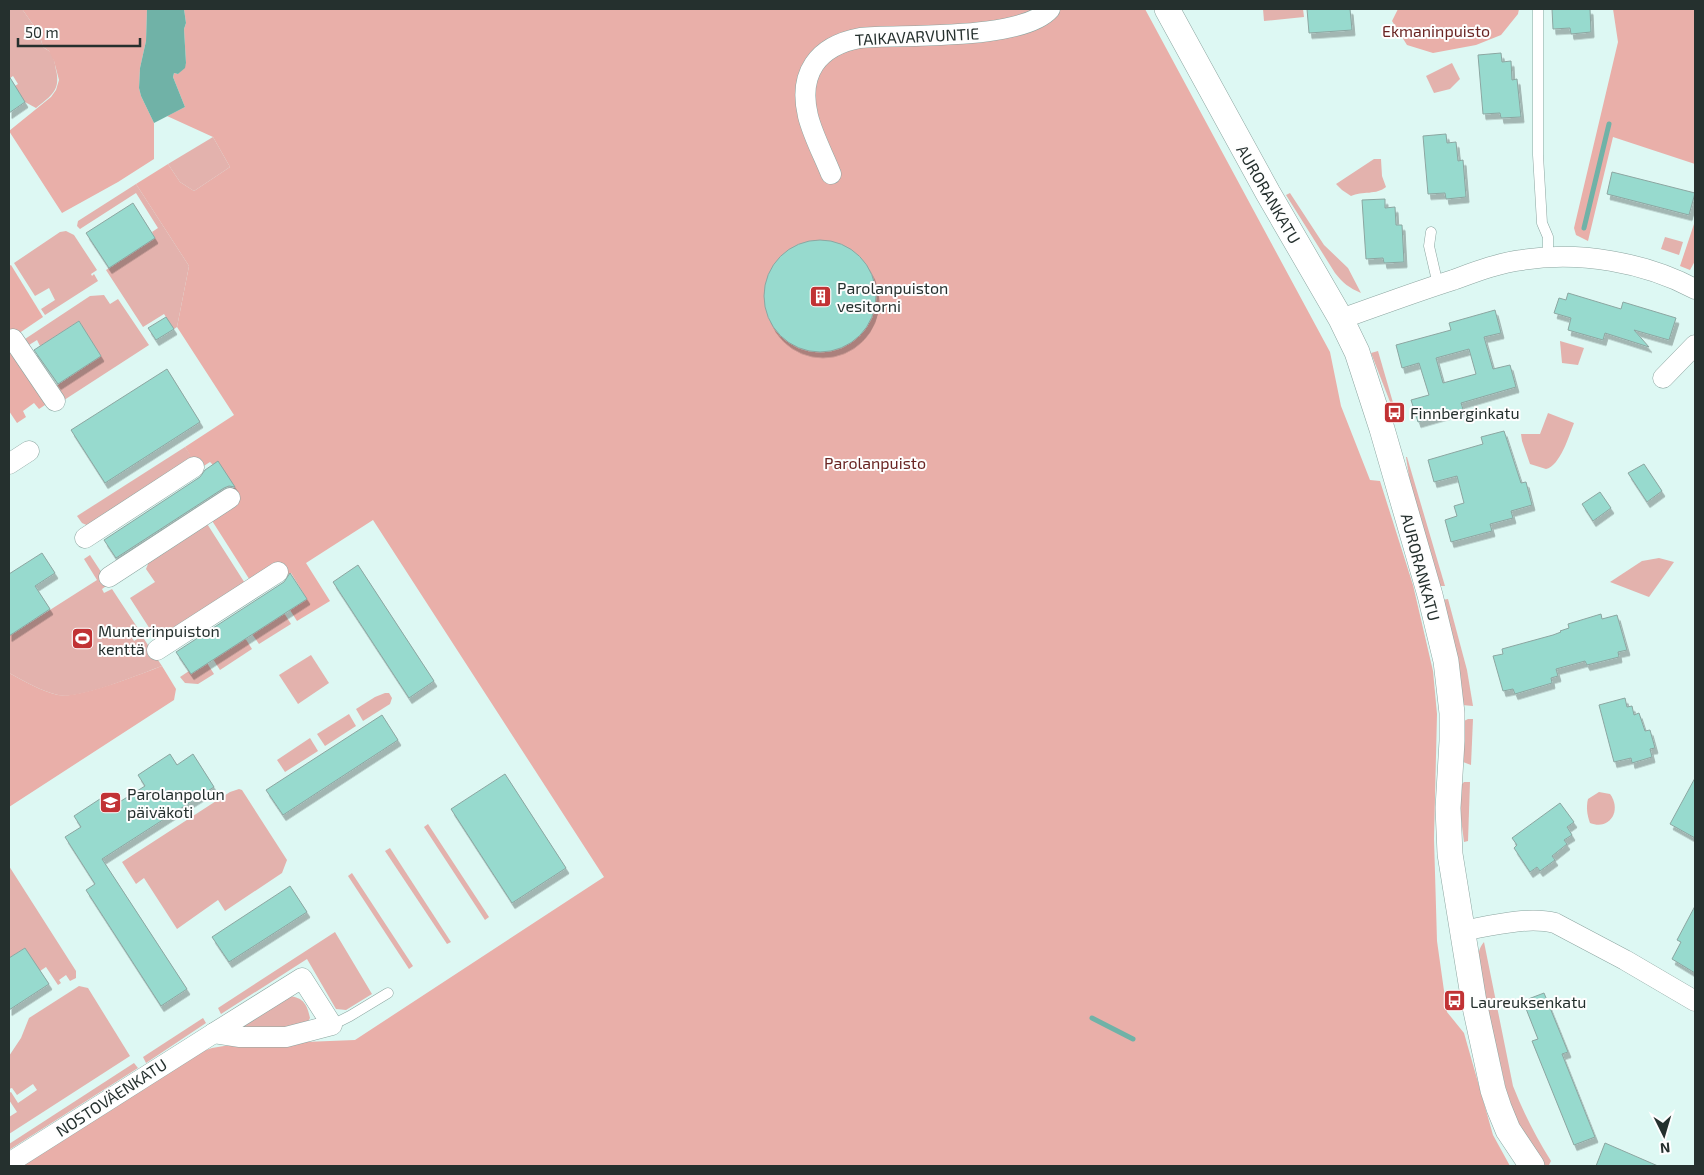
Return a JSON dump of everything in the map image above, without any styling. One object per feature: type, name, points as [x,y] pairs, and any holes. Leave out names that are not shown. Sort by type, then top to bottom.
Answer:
[{"type":"street","name":"TAIKAVARVUNTIE","points":[[831,174],[809,118],[806,101],[806,86],[810,73],[816,59],[826,51],[846,40],[860,38],[990,32],[1032,22],[1050,9]]},
{"type":"street","name":"AURORANKATU","points":[[1167,9],[1268,193],[1341,319],[1356,352],[1382,429],[1430,595],[1446,661],[1452,713],[1448,808],[1449,834],[1474,1002],[1493,1090],[1508,1130],[1532,1166]]},
{"type":"street","points":[[1341,319],[1490,268],[1520,260],[1548,257],[1590,258],[1608,261],[1663,275],[1695,289]]},
{"type":"street","points":[[13,339],[55,401]]},
{"type":"street","points":[[1662,378],[1695,344]]},
{"type":"street","points":[[9,464],[29,451]]},
{"type":"street","points":[[84,538],[194,467]]},
{"type":"street","points":[[109,577],[230,498]]},
{"type":"street","points":[[157,650],[278,572]]},
{"type":"street","points":[[1462,931],[1532,920],[1545,920],[1555,923],[1625,960],[1695,1001]]},
{"type":"street","name":"NOSTOVÄENKATU","points":[[9,1163],[302,978],[332,1025]]},
{"type":"street","points":[[214,1033],[240,1037],[286,1037],[332,1025]]},
{"type":"lane","points":[[1538,9],[1538,155],[1542,223],[1548,237],[1548,257]]},
{"type":"lane","points":[[1432,232],[1429,246],[1438,285]]},
{"type":"lane","points":[[332,1025],[388,993]]},
{"type":"shaded area","points":[[9,9],[22,9],[39,33],[43,47],[51,53],[54,60],[57,77],[56,88],[36,108],[25,102],[15,86],[18,84],[13,76],[10,78],[9,76]]},
{"type":"shaded area","points":[[147,9],[184,9],[186,23],[184,29],[185,68],[178,74],[174,73],[173,77],[185,107],[154,123],[139,88],[140,68],[146,41]]},
{"type":"shaded area","points":[[1263,9],[1303,9],[1304,17],[1264,21]]},
{"type":"shaded area","points":[[1452,63],[1460,79],[1450,89],[1434,93],[1426,76]]},
{"type":"shaded area","points":[[213,137],[230,167],[194,191],[180,182],[168,164]]},
{"type":"shaded area","points":[[1374,159],[1381,159],[1382,176],[1386,187],[1374,192],[1351,196],[1336,184]]},
{"type":"shaded area","points":[[136,184],[189,266],[177,327],[174,329],[164,314],[143,327],[106,270],[155,238],[152,232],[158,228],[136,193],[80,229],[77,226],[78,221]]},
{"type":"shaded area","points":[[1290,193],[1324,245],[1348,268],[1361,293],[1346,285],[1335,273],[1286,195]]},
{"type":"shaded area","points":[[66,231],[74,235],[97,270],[91,274],[92,276],[94,274],[98,281],[45,315],[41,309],[55,300],[49,288],[35,296],[14,263],[60,232]]},
{"type":"shaded area","points":[[1665,237],[1683,242],[1679,255],[1661,249]]},
{"type":"shaded area","points":[[104,295],[110,304],[118,299],[149,345],[58,404],[50,390],[101,356],[79,321],[40,346],[37,340],[29,345],[25,339],[90,296]]},
{"type":"shaded area","points":[[1560,341],[1584,348],[1578,365],[1562,363]]},
{"type":"shaded area","points":[[1378,351],[1394,406],[1392,407],[1371,353]]},
{"type":"shaded area","points":[[1548,413],[1574,423],[1560,457],[1551,467],[1546,469],[1530,464],[1521,434],[1540,434]]},
{"type":"shaded area","points":[[185,447],[192,457],[91,527],[82,523],[77,516]]},
{"type":"shaded area","points":[[1406,457],[1445,586],[1438,586],[1413,502]]},
{"type":"shaded area","points":[[204,519],[248,588],[157,640],[130,598],[155,582],[146,569],[148,564],[144,558]]},
{"type":"shaded area","points":[[90,555],[109,584],[102,589],[104,593],[112,589],[139,630],[131,635],[134,641],[142,636],[162,666],[80,694],[58,695],[9,673],[9,636],[97,580],[84,559]]},
{"type":"shaded area","points":[[1659,558],[1674,562],[1649,597],[1610,582],[1642,561]]},
{"type":"shaded area","points":[[1448,599],[1467,670],[1473,706],[1462,705],[1442,600]]},
{"type":"shaded area","points":[[284,613],[291,624],[259,644],[252,634]]},
{"type":"shaded area","points":[[245,638],[252,649],[220,670],[213,659]]},
{"type":"shaded area","points":[[311,655],[329,683],[298,704],[279,675]]},
{"type":"shaded area","points":[[207,663],[214,674],[198,684],[185,683],[180,677],[189,671],[191,674]]},
{"type":"shaded area","points":[[385,693],[389,693],[392,698],[390,704],[363,721],[356,709]]},
{"type":"shaded area","points":[[349,714],[356,726],[325,746],[317,734]]},
{"type":"shaded area","points":[[1473,719],[1471,765],[1463,762],[1464,721]]},
{"type":"shaded area","points":[[310,738],[318,751],[285,772],[277,760]]},
{"type":"shaded area","points":[[1470,782],[1468,841],[1464,842],[1460,811],[1462,784]]},
{"type":"shaded area","points":[[242,790],[287,860],[282,873],[225,911],[218,900],[177,929],[144,878],[136,884],[122,862],[230,792]]},
{"type":"shaded area","points":[[1599,792],[1610,794],[1615,806],[1612,817],[1608,822],[1597,825],[1590,823],[1587,805],[1588,799]]},
{"type":"shaded area","points":[[428,824],[489,917],[485,920],[424,827]]},
{"type":"shaded area","points":[[390,848],[451,942],[447,944],[385,851]]},
{"type":"shaded area","points":[[9,866],[76,971],[76,978],[70,981],[66,975],[59,980],[61,983],[58,985],[46,967],[40,971],[25,948],[9,958]]},
{"type":"shaded area","points":[[352,873],[413,966],[409,969],[348,876]]},
{"type":"shaded area","points":[[335,932],[372,994],[346,1010],[336,1009],[307,959],[221,1014],[218,1008]]},
{"type":"shaded area","points":[[1484,942],[1513,1086],[1530,1124],[1551,1161],[1549,1165],[1545,1166],[1528,1143],[1509,1103],[1479,969],[1479,951]]},
{"type":"shaded area","points":[[79,986],[88,988],[130,1056],[9,1134],[9,1117],[17,1112],[9,1100],[9,1093],[11,1092],[18,1103],[37,1090],[33,1084],[17,1095],[12,1088],[9,1089],[9,1056],[21,1038],[29,1018]]},
{"type":"shaded area","points":[[290,996],[302,1000],[308,1009],[310,1018],[301,1027],[235,1031]]},
{"type":"shaded area","points":[[203,1018],[206,1023],[146,1063],[143,1057]]},
{"type":"shaded area","points":[[134,1063],[138,1068],[9,1150],[9,1144]]},
{"type":"green space","points":[[22,9],[147,9],[146,41],[140,68],[139,88],[154,123],[154,159],[118,182],[62,213],[9,131],[51,97],[56,90],[59,80],[49,51],[43,47],[39,33]]},
{"type":"green space","name":"Parolanpuisto","points":[[184,9],[1145,9],[1330,352],[1341,406],[1370,480],[1380,481],[1413,585],[1433,671],[1437,714],[1434,839],[1437,941],[1447,1012],[1464,1033],[1493,1135],[1510,1166],[22,1166],[198,1053],[230,1045],[355,1040],[604,877],[373,520],[306,563],[330,601],[297,621],[290,610],[307,599],[291,573],[274,584],[253,585],[209,516],[218,498],[235,487],[210,462],[199,469],[185,447],[234,415],[177,327],[189,266],[136,184],[168,164],[180,182],[194,191],[230,167],[213,137],[167,116],[185,107],[173,77],[174,73],[178,74],[186,63]]},
{"type":"green space","name":"Ekmaninpuisto","points":[[1398,9],[1519,9],[1518,14],[1501,35],[1476,45],[1433,53],[1407,45],[1392,21]]},
{"type":"green space","points":[[1613,9],[1695,9],[1695,164],[1613,137],[1588,241],[1576,235],[1574,228],[1618,42]]},
{"type":"green space","points":[[1695,221],[1695,261],[1690,270],[1680,266]]},
{"type":"green space","points":[[11,265],[43,317],[9,340],[9,266]]},
{"type":"green space","points":[[9,351],[51,401],[39,409],[34,403],[23,411],[26,417],[17,423],[9,411]]},
{"type":"green space","points":[[162,666],[176,689],[174,700],[9,807],[9,673],[45,691],[58,695],[68,695],[95,690]]},
{"type":"building","points":[[1307,9],[1350,9],[1352,30],[1309,33]]},
{"type":"building","points":[[1552,9],[1590,9],[1591,32],[1571,34],[1570,28],[1553,29]]},
{"type":"building","points":[[1501,53],[1502,62],[1511,61],[1512,80],[1517,79],[1521,117],[1501,118],[1500,113],[1483,114],[1478,55]]},
{"type":"building","points":[[9,76],[25,102],[9,113]]},
{"type":"building","points":[[1446,134],[1447,143],[1456,142],[1458,161],[1463,160],[1466,197],[1446,199],[1445,193],[1428,194],[1423,136]]},
{"type":"building","points":[[1612,172],[1695,193],[1689,215],[1607,194]]},
{"type":"building","points":[[1385,199],[1385,208],[1395,207],[1396,225],[1402,225],[1404,262],[1384,263],[1383,258],[1366,259],[1362,200]]},
{"type":"building","points":[[133,203],[155,238],[109,268],[86,233]]},
{"type":"building","name":"Parolanpuiston vesitorni","points":[[820,240],[842,244],[860,256],[872,274],[876,296],[872,318],[860,336],[842,348],[820,352],[798,348],[780,336],[768,318],[764,296],[768,274],[780,256],[798,244]]},
{"type":"building","points":[[1568,293],[1621,309],[1623,302],[1676,318],[1669,340],[1634,330],[1649,347],[1605,333],[1603,340],[1568,330],[1571,318],[1554,313],[1559,298],[1566,300]]},
{"type":"building","points":[[1495,310],[1501,333],[1484,337],[1493,369],[1510,365],[1516,387],[1461,403],[1463,409],[1418,422],[1411,400],[1429,395],[1419,363],[1402,368],[1396,345],[1451,330],[1449,323]],"holes":[[[1469,349],[1476,374],[1443,383],[1436,358]]]},
{"type":"building","points":[[166,317],[174,329],[156,340],[148,328]]},
{"type":"building","points":[[79,321],[101,356],[58,384],[34,350]]},
{"type":"building","points":[[167,369],[200,422],[105,483],[71,430]]},
{"type":"building","points":[[1504,431],[1521,483],[1526,482],[1532,505],[1511,511],[1513,518],[1490,524],[1492,531],[1451,542],[1445,520],[1457,516],[1454,506],[1464,503],[1457,476],[1434,482],[1428,460],[1483,444],[1481,437]]},
{"type":"building","points":[[218,461],[235,487],[229,486],[224,488],[116,558],[104,540],[200,477],[205,470]]},
{"type":"building","points":[[1644,464],[1662,491],[1647,502],[1628,473]]},
{"type":"building","points":[[1600,492],[1611,508],[1593,521],[1582,504]]},
{"type":"building","points":[[42,553],[55,573],[35,586],[50,609],[9,636],[9,574]]},
{"type":"building","points":[[358,565],[434,681],[409,698],[333,582]]},
{"type":"building","points":[[290,573],[307,599],[191,674],[176,652],[284,582]]},
{"type":"building","points":[[1601,614],[1602,619],[1617,615],[1627,650],[1618,652],[1619,657],[1587,665],[1585,661],[1556,669],[1558,676],[1551,678],[1552,683],[1515,694],[1513,689],[1503,691],[1493,656],[1503,654],[1502,649],[1553,635],[1569,628],[1568,624]]},
{"type":"building","points":[[1625,698],[1627,707],[1632,706],[1634,715],[1639,713],[1645,731],[1650,730],[1655,748],[1650,749],[1652,757],[1632,763],[1631,758],[1614,762],[1599,705]]},
{"type":"building","points":[[382,715],[398,740],[283,815],[266,790]]},
{"type":"building","points":[[170,754],[177,765],[193,754],[214,787],[102,859],[187,989],[161,1006],[86,890],[95,884],[65,837],[81,827],[74,816],[106,795],[113,806],[145,786],[138,775]]},
{"type":"building","points":[[505,774],[566,868],[512,903],[451,809]]},
{"type":"building","points":[[1695,778],[1695,838],[1670,824]]},
{"type":"building","points":[[1560,803],[1574,822],[1567,827],[1572,835],[1564,840],[1567,844],[1552,856],[1555,860],[1540,871],[1537,867],[1530,872],[1514,848],[1517,845],[1512,838]]},
{"type":"building","points":[[290,886],[307,912],[229,962],[212,937]]},
{"type":"building","points":[[1695,906],[1695,973],[1672,959],[1681,942],[1677,940]]},
{"type":"building","points":[[25,948],[49,984],[9,1010],[9,958]]},
{"type":"building","points":[[1544,993],[1568,1052],[1562,1054],[1595,1137],[1574,1145],[1532,1041],[1538,1039],[1523,1001]]},
{"type":"building","points":[[1605,1143],[1658,1166],[1596,1166]]},
{"type":"waterway","points":[[1584,228],[1609,124]]},
{"type":"waterway","points":[[1092,1018],[1133,1039]]},
{"type":"place","name":"Parolanpuiston vesitorni","points":[[821,296]]},
{"type":"place","name":"Finnberginkatu","points":[[1394,412]]},
{"type":"place","name":"Munterinpuiston kenttä","points":[[82,639]]},
{"type":"place","name":"Parolanpolun päiväkoti","points":[[111,802]]},
{"type":"place","name":"Laureuksenkatu","points":[[1454,1001]]}]
